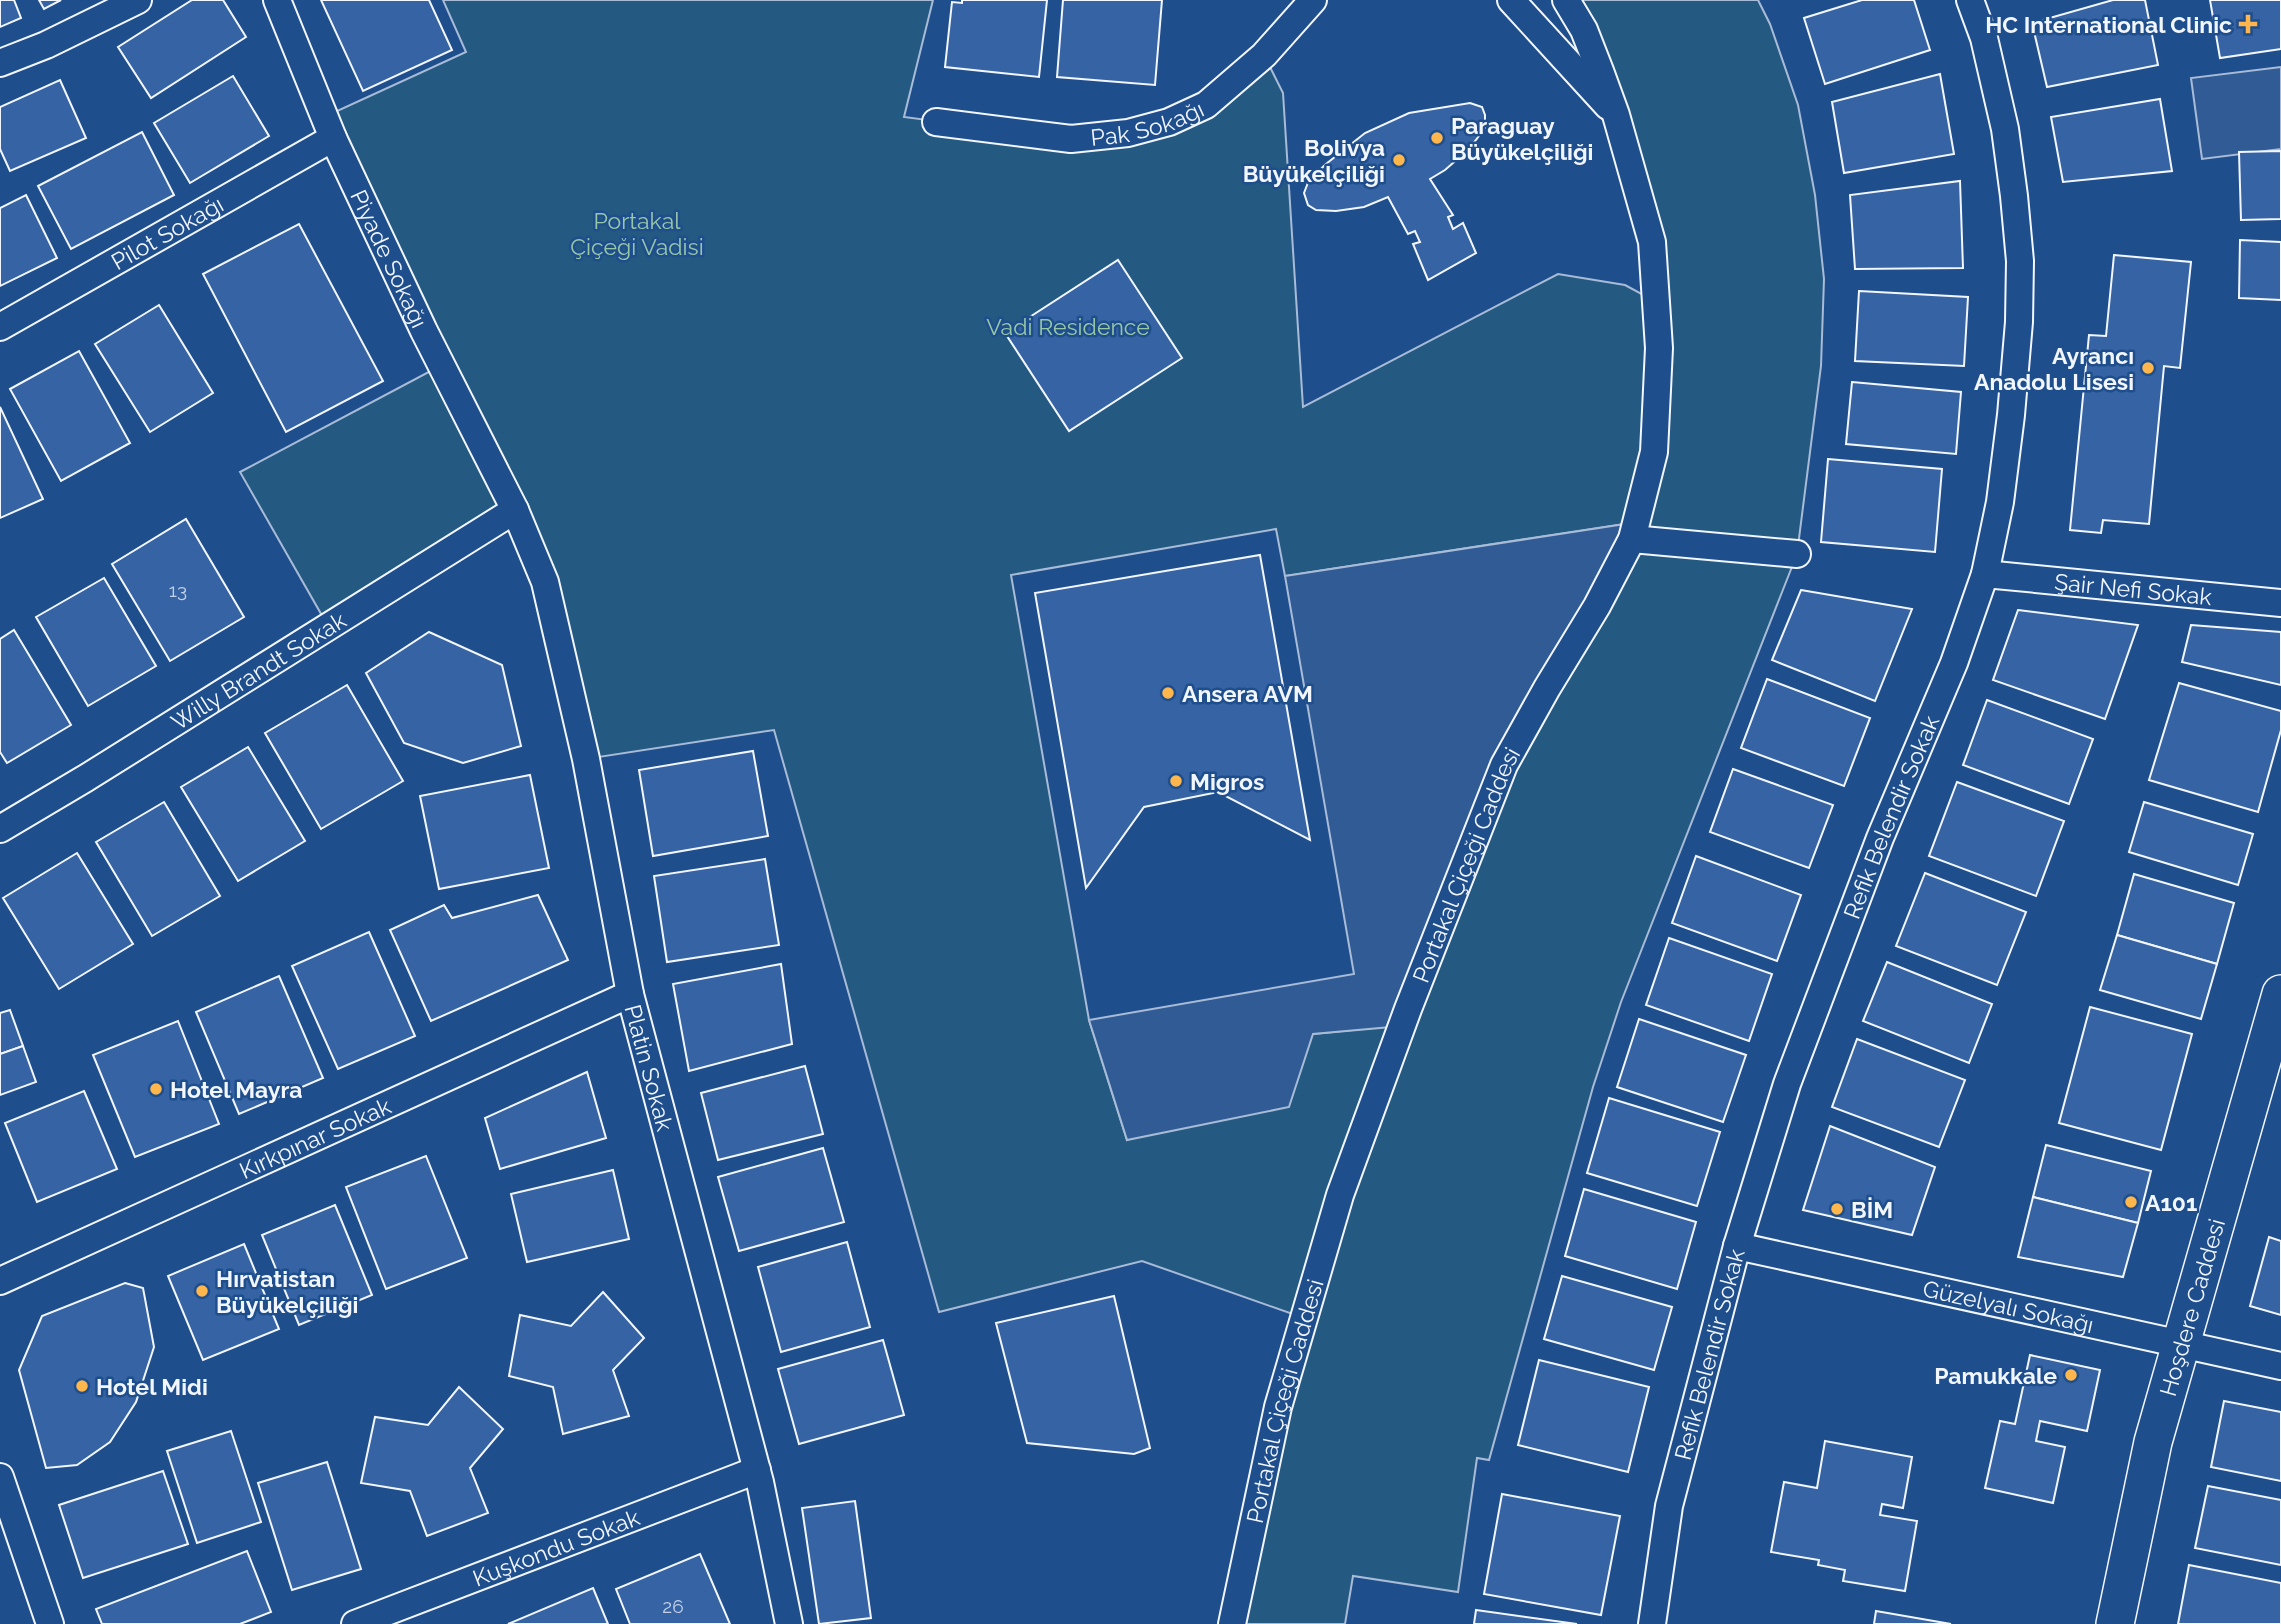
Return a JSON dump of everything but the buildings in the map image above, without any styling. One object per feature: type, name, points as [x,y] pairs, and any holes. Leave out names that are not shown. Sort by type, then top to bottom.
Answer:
[{"type":"main road","name":"Hoşdere Caddesi","points":[[2115,1624],[2154,1442],[2281,994]]},
{"type":"street","points":[[0,63],[46,45],[138,0]]},
{"type":"street","name":"Piyade Sokağı","points":[[276,0],[333,138],[424,331],[515,510]]},
{"type":"street","name":"Pak Sokağı","points":[[936,122],[1071,139],[1128,133],[1169,122],[1206,105],[1264,55],[1313,0]]},
{"type":"street","name":"Portakal Çiçeği Caddesi","points":[[1511,0],[1616,115]]},
{"type":"street","name":"Portakal Çiçeği Caddesi","points":[[1230,1621],[1286,1382],[1340,1195],[1408,1009],[1504,765],[1597,606],[1632,539],[1654,452],[1659,348],[1651,242],[1616,115],[1584,30],[1566,0]]},
{"type":"street","name":"Refik Belendir Sokak","points":[[1652,1624],[1669,1506],[1737,1246],[1787,1084],[1880,838],[1954,663],[1985,574],[2000,502],[2020,322],[2020,261],[2005,129],[1983,38],[1970,0]]},
{"type":"street","name":"Pilot Sokağı","points":[[0,327],[333,138]]},
{"type":"street","name":"Willy Brandt Sokak","points":[[0,829],[515,510]]},
{"type":"street","name":"Platin Sokak","points":[[515,510],[545,582],[586,759],[630,994],[757,1470],[789,1624]]},
{"type":"street","points":[[1632,539],[1797,554]]},
{"type":"street","name":"Şair Nefi Sokak","points":[[1985,574],[2281,603]]},
{"type":"street","name":"Kırkpınar Sokak","points":[[0,1281],[630,994]]},
{"type":"street","name":"Güzelyalı Sokağı","points":[[1737,1246],[2281,1366]]},
{"type":"street","name":"Kuşkondu Sokak","points":[[355,1624],[757,1470]]},
{"type":"street","points":[[0,1477],[50,1624]]},
{"type":"green space","points":[[443,0],[933,0],[904,117],[1071,139],[1169,122],[1264,55],[1283,93],[1303,407],[1558,274],[1625,285],[1660,304],[1648,214],[1566,0],[1758,0],[1770,24],[1798,105],[1815,195],[1824,279],[1821,366],[1797,554],[1621,1002],[1593,1087],[1489,1460],[1477,1458],[1458,1592],[1353,1576],[1345,1624],[1232,1624],[1304,1318],[1142,1261],[939,1312],[774,730],[586,759],[515,510],[328,626],[240,472],[442,365],[324,117],[466,52]],"holes":[[[1637,522],[1504,765],[1402,1025],[1313,1034],[1127,1140],[1089,1020],[1011,575],[1276,529],[1285,576]]]},
{"type":"shaded area","points":[[2281,67],[2281,149],[2202,159],[2191,78]]},
{"type":"shaded area","points":[[1638,522],[1547,688],[1402,1026],[1313,1034],[1289,1107],[1127,1140],[1089,1020],[1354,974],[1285,576]]},
{"type":"place","name":"HC International Clinic","points":[[2248,24]]},
{"type":"place","name":"Paraguay Büyükelçiliği","points":[[1437,138]]},
{"type":"place","name":"Bolivya Büyükelçiliği","points":[[1399,160]]},
{"type":"place","name":"Ayrancı Anadolu Lisesi","points":[[2148,368]]},
{"type":"place","name":"Ansera AVM","points":[[1168,693]]},
{"type":"place","name":"Migros","points":[[1176,781]]},
{"type":"place","name":"Hotel Mayra","points":[[156,1089]]},
{"type":"place","name":"A101","points":[[2131,1202]]},
{"type":"place","name":"BİM","points":[[1837,1209]]},
{"type":"place","name":"Hırvatistan Büyükelçiliği","points":[[202,1291]]},
{"type":"place","name":"Pamukkale","points":[[2071,1375]]},
{"type":"place","name":"Hotel Midi","points":[[82,1386]]},
{"type":"park label","name":"Portakal Çiçeği Vadisi","points":[[637,233]]},
{"type":"park label","name":"Vadi Residence","points":[[1068,326]]}]
